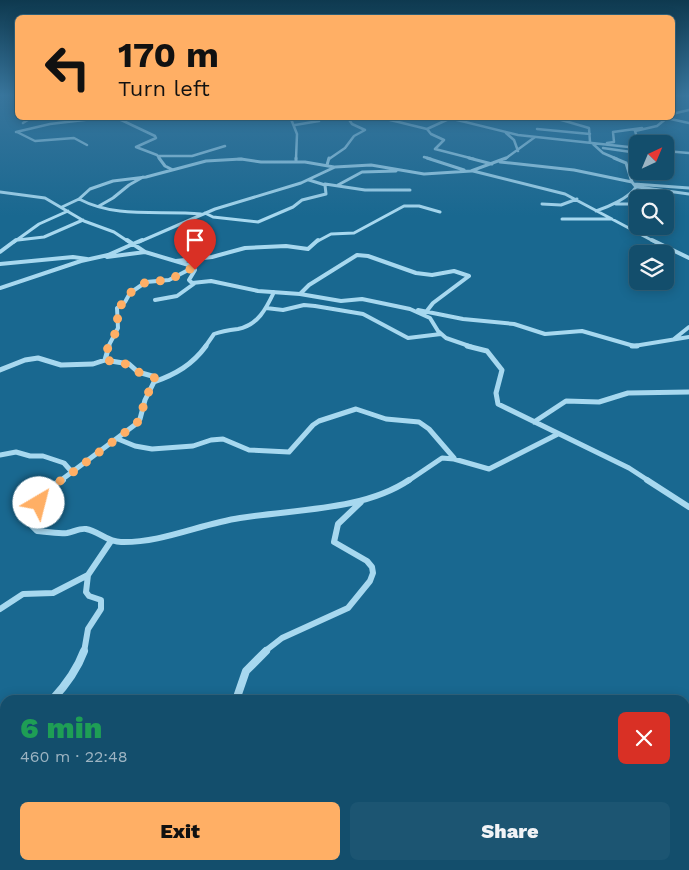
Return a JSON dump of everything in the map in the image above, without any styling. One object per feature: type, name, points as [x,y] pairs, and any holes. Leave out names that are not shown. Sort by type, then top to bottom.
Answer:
[{"type":"street","points":[[21,135],[35,141],[74,138],[87,144]]},
{"type":"street","points":[[152,135],[156,138],[136,147],[158,156],[172,158],[198,155],[224,146]]},
{"type":"street","points":[[295,135],[296,161]]},
{"type":"street","points":[[327,165],[329,158],[345,148],[357,135]]},
{"type":"street","points":[[433,135],[444,140],[436,146],[436,150],[492,164]]},
{"type":"street","points":[[507,135],[513,139],[518,150]]},
{"type":"street","points":[[524,135],[629,147]]},
{"type":"street","points":[[590,135],[591,144],[603,153],[626,163],[634,184],[633,192],[621,198],[616,204]]},
{"type":"street","points":[[591,144],[611,143],[614,141],[614,135]]},
{"type":"street","points":[[62,207],[79,200],[88,189],[94,187],[117,180],[143,177],[206,161],[241,159],[261,162],[296,161],[335,167],[364,165],[424,174],[471,171],[499,162],[535,136]]},
{"type":"street","points":[[591,144],[629,152]]},
{"type":"street","points":[[674,153],[688,153]]},
{"type":"street","points":[[198,155],[206,161]]},
{"type":"street","points":[[158,156],[164,166],[171,169]]},
{"type":"street","points":[[424,157],[471,171],[548,188],[577,200],[640,236],[689,258]]},
{"type":"street","points":[[499,162],[570,169],[675,193],[689,194]]},
{"type":"street","points":[[99,258],[238,200],[285,189],[335,167]]},
{"type":"street","points":[[338,185],[362,172],[374,173],[401,170]]},
{"type":"street","points":[[98,207],[109,202],[123,192],[126,187],[143,177]]},
{"type":"street","points":[[309,180],[364,190],[410,190]]},
{"type":"street","points":[[79,200],[98,207],[128,213],[168,211],[258,222],[293,208],[302,200],[323,195],[327,191],[325,184]]},
{"type":"street","points":[[634,184],[689,188]]},
{"type":"street","points":[[0,192],[42,197],[83,220],[111,231],[145,252],[194,267]]},
{"type":"street","points":[[542,204],[561,205],[577,200]]},
{"type":"street","points":[[596,211],[616,204],[629,204]]},
{"type":"street","points":[[173,261],[212,256],[247,248],[288,246],[308,249],[316,241],[329,235],[354,233],[404,206],[419,206],[440,212]]},
{"type":"street","points":[[0,252],[40,224],[68,211]]},
{"type":"street","points":[[562,219],[612,219]]},
{"type":"street","points":[[18,240],[41,239],[62,232],[83,220]]},
{"type":"street","points":[[0,288],[90,260],[145,252]]},
{"type":"street","points":[[300,294],[309,285],[357,255],[368,256],[420,274],[432,275],[454,271],[469,276],[433,303],[426,312]]},
{"type":"street","points":[[0,264],[73,257],[90,260]]},
{"type":"street","points":[[194,267],[194,272],[189,282],[211,282],[252,290],[300,294],[341,301],[362,299],[426,312],[514,324],[545,334],[582,331],[628,345],[645,346],[689,337]]},
{"type":"street","points":[[105,360],[108,347],[118,328],[117,308],[125,302],[130,293],[148,282],[169,280],[194,267]]},
{"type":"street","points":[[155,300],[175,297],[187,291],[195,283]]},
{"type":"street","points":[[154,382],[178,373],[196,360],[214,334],[251,325],[261,317],[274,292]]},
{"type":"street","points":[[266,308],[283,310],[304,305],[315,306],[363,314],[408,338],[441,334]]},
{"type":"street","points":[[414,310],[430,318],[441,334],[453,342],[482,349],[492,355],[502,370],[496,393],[498,404],[629,468],[689,507]]},
{"type":"street","points":[[673,340],[689,327]]},
{"type":"street","points":[[1,369],[38,358],[62,365],[93,364],[105,360],[129,364],[138,372],[154,377],[154,382],[145,400],[140,419],[118,439],[71,471],[64,479],[44,490],[32,526],[34,529],[46,532],[62,533],[84,528],[90,529],[111,541],[131,542],[164,537],[239,518],[296,512],[364,500],[403,484],[436,461],[448,457],[482,469],[489,469],[558,434]]},
{"type":"street","points":[[534,422],[566,401],[599,402],[628,393],[689,392]]},
{"type":"street","points":[[118,439],[135,446],[152,449],[193,446],[211,440],[223,439],[249,450],[289,452],[312,425],[356,409],[386,419],[415,420],[423,424],[454,459]]},
{"type":"street","points":[[0,455],[16,452],[30,456],[43,456],[64,464],[71,471]]},
{"type":"street","points":[[238,695],[246,672],[262,654],[282,638],[348,608],[370,581],[373,576],[373,569],[369,563],[363,557],[337,546],[334,542],[334,535],[340,521],[364,500]]},
{"type":"street","points":[[56,695],[75,670],[84,650],[88,629],[102,606],[101,600],[89,596],[86,592],[88,575],[111,541]]},
{"type":"street","points":[[0,609],[23,594],[58,591],[88,575]]},
{"type":"route","points":[[39,503],[46,488],[64,479],[71,471],[103,451],[140,419],[145,400],[155,378],[138,372],[126,364],[105,360],[108,347],[118,328],[117,308],[125,302],[130,293],[146,282],[166,281],[194,267],[195,270]]}]
